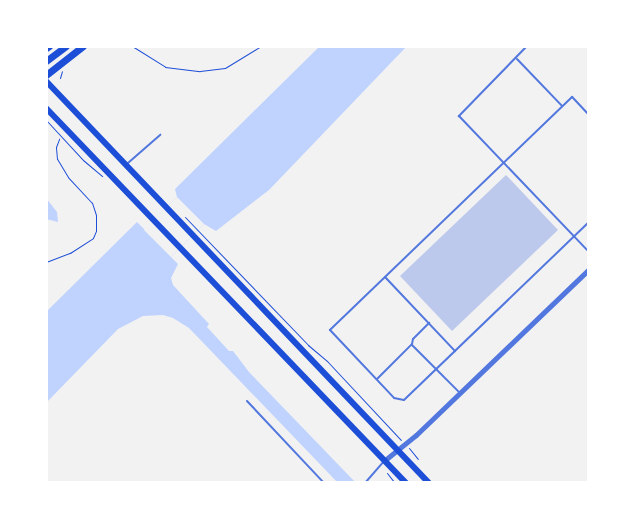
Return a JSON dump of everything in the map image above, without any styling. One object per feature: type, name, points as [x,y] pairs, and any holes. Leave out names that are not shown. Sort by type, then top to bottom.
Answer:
[{"type":"highway","points":[[46,61],[66,46]]},
{"type":"highway","points":[[46,75],[83,46]]},
{"type":"main road","points":[[46,81],[167,207],[196,232],[429,483]]},
{"type":"main road","points":[[46,108],[406,483]]},
{"type":"street","points":[[385,460],[416,435],[589,269]]},
{"type":"lane","points":[[527,46],[459,116],[589,252]]},
{"type":"lane","points":[[516,59],[562,106]]},
{"type":"lane","points":[[589,115],[572,97],[330,330],[394,398],[401,401],[589,222]]},
{"type":"lane","points":[[126,165],[160,135]]},
{"type":"lane","points":[[385,277],[455,351]]},
{"type":"lane","points":[[377,379],[412,344],[413,339],[429,323]]},
{"type":"lane","points":[[412,344],[460,393]]},
{"type":"lane","points":[[247,402],[324,483]]},
{"type":"lane","points":[[365,483],[385,460]]},
{"type":"path","points":[[132,46],[165,67],[200,71],[225,68],[260,46]]},
{"type":"path","points":[[46,120],[83,160],[104,179]]},
{"type":"path","points":[[46,262],[70,253],[93,238],[96,231],[96,215],[92,203],[66,174],[56,159],[56,147],[60,139]]},
{"type":"path","points":[[185,216],[196,232],[308,345],[327,360],[418,459]]},
{"type":"water","points":[[320,46],[407,46],[269,190],[216,231],[204,224],[171,257],[178,264],[171,278],[173,285],[209,324],[207,327],[229,351],[233,351],[249,372],[356,483],[338,483],[189,328],[173,318],[163,315],[143,316],[118,329],[46,403],[46,312],[137,222],[145,230],[177,197],[175,189]]},
{"type":"water","points":[[46,198],[57,212],[58,222],[46,219]]},
{"type":"pier","points":[[177,197],[204,224],[171,257],[144,230]]},
{"type":"building","points":[[506,175],[558,230],[452,331],[400,276]]}]
